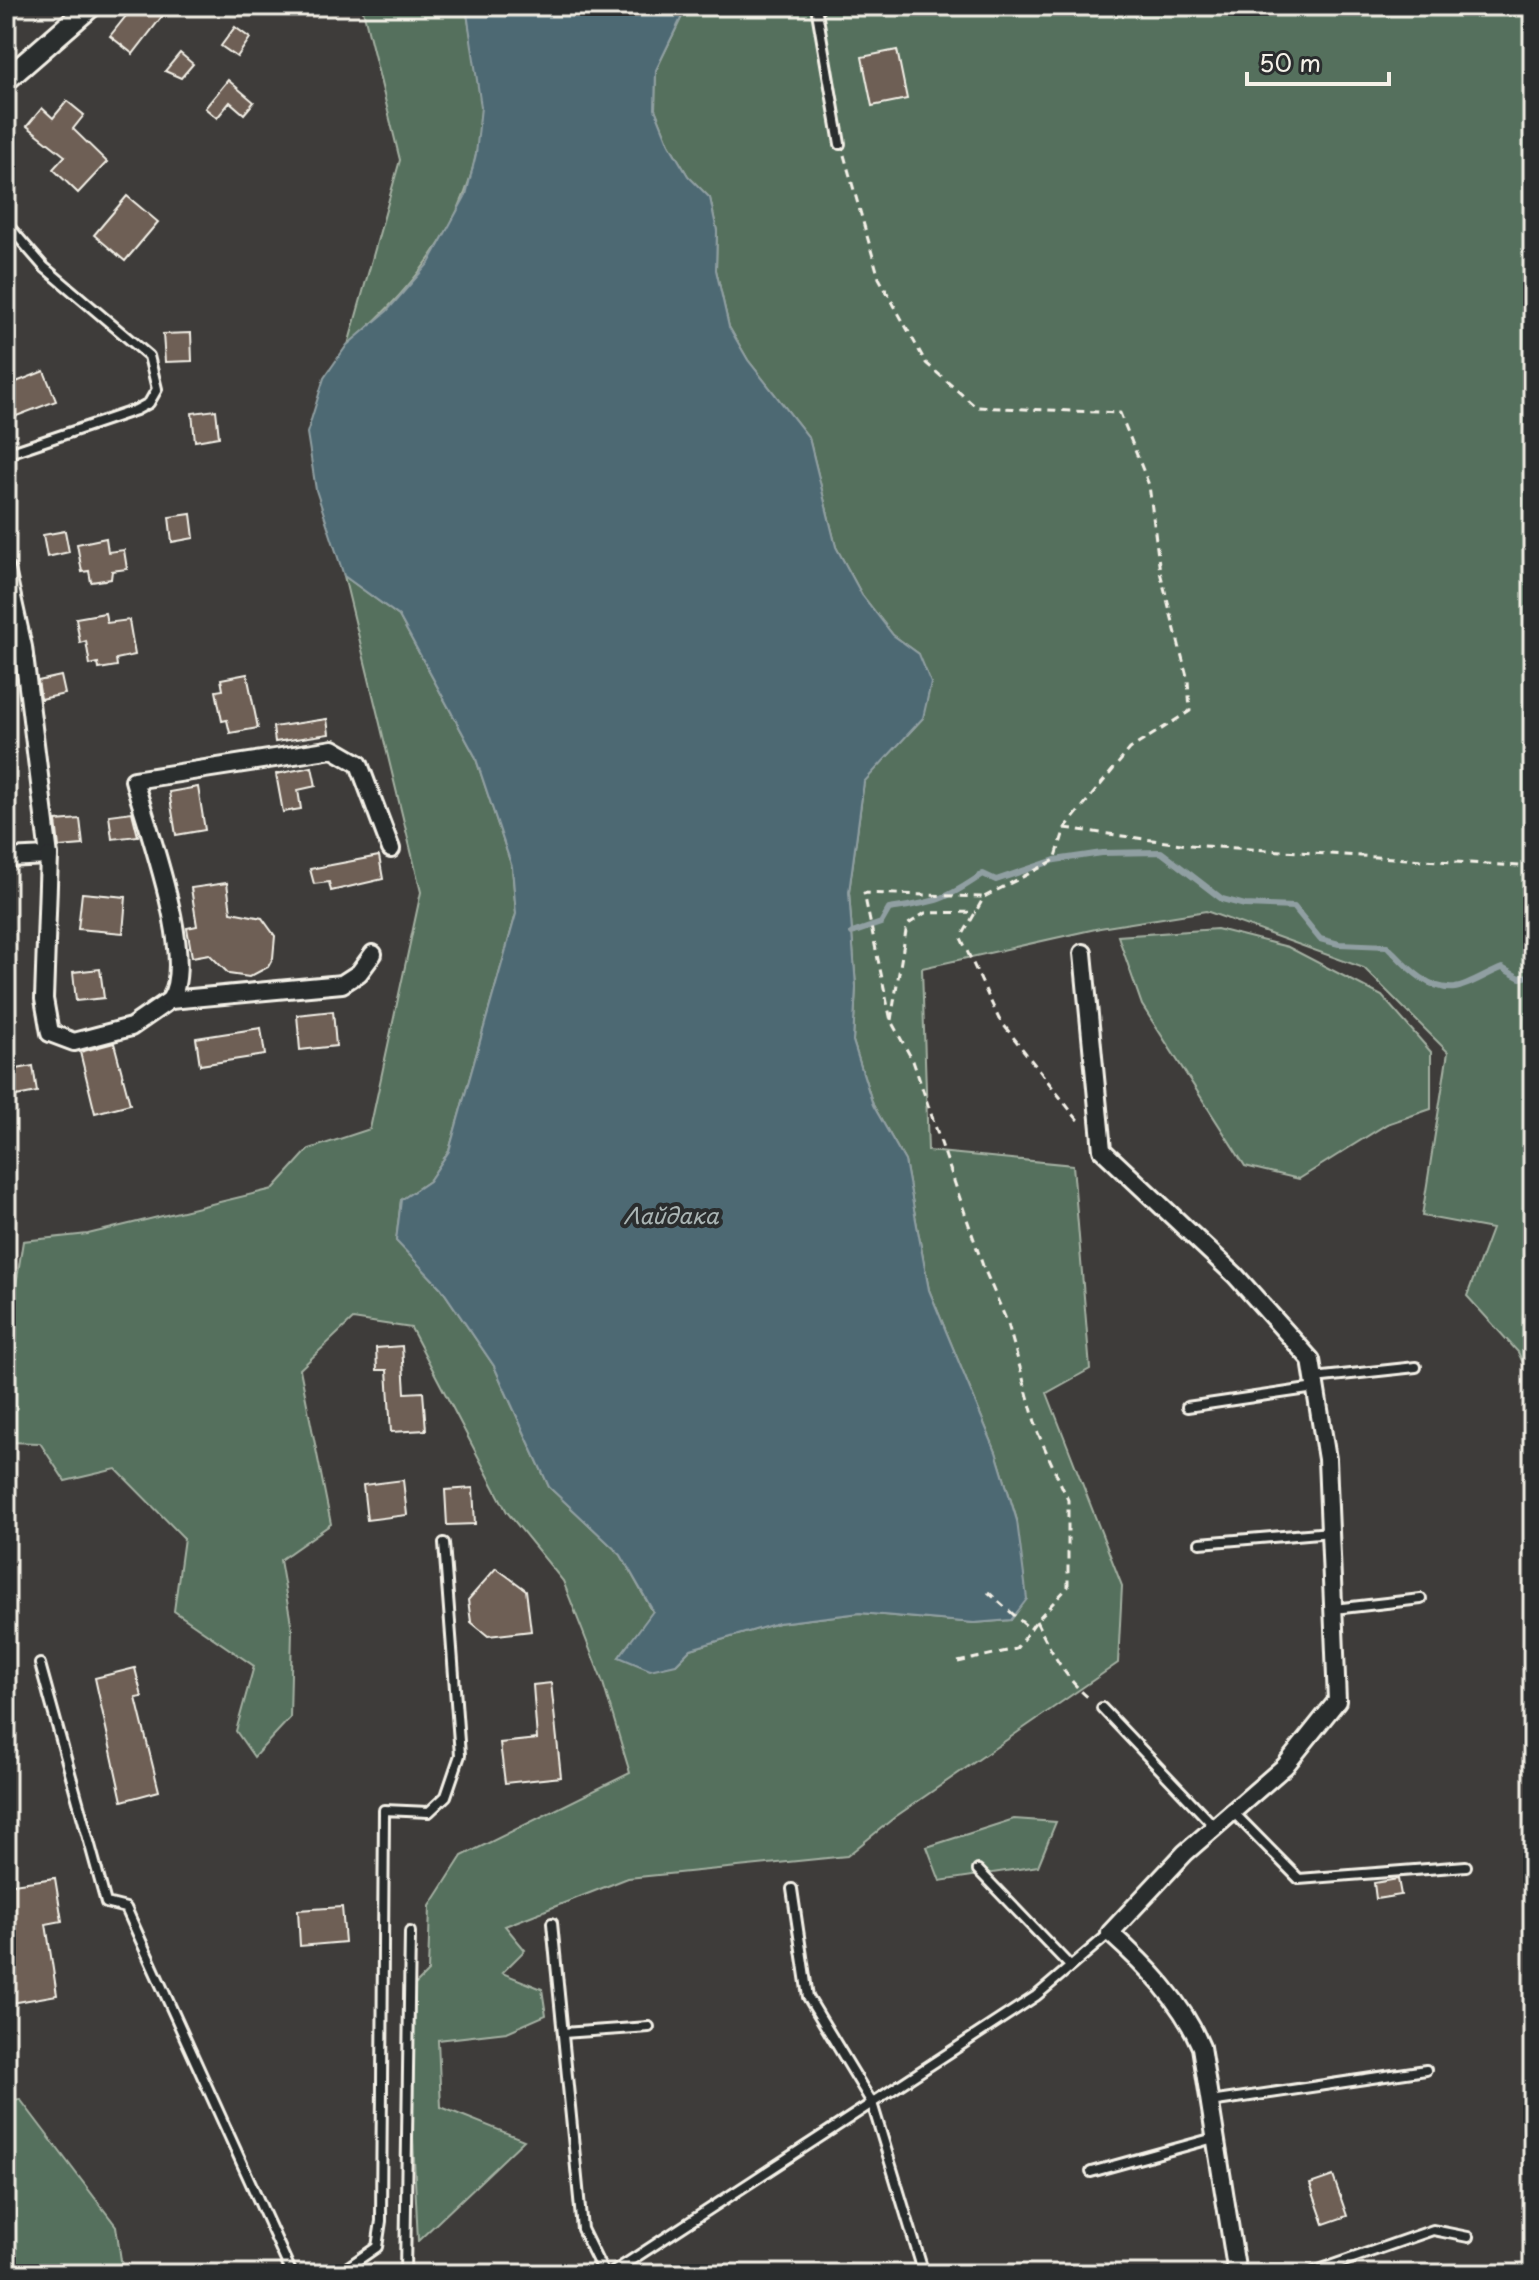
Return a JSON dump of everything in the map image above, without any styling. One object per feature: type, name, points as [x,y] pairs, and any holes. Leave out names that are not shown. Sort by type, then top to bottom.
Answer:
[{"type":"street","points":[[6,80],[91,6]]},
{"type":"street","points":[[6,570],[23,647],[49,856],[44,999],[50,1033],[74,1042],[131,1027],[170,1000],[178,988],[177,936],[134,780],[333,749],[359,764],[391,849]]},
{"type":"street","points":[[6,858],[49,856]]},
{"type":"street","points":[[1083,953],[1102,1150],[1235,1275],[1311,1360],[1327,1459],[1337,1701],[1285,1766],[1185,1853],[1110,1933],[1188,2016],[1201,2047],[1237,2274]]},
{"type":"street","points":[[170,1000],[342,984],[359,973],[373,954]]},
{"type":"lane","points":[[816,6],[840,144]]},
{"type":"lane","points":[[6,223],[44,267],[149,356],[157,389],[149,403],[136,410],[6,454]]},
{"type":"lane","points":[[1187,1407],[1416,1367]]},
{"type":"lane","points":[[1200,1543],[1332,1532]]},
{"type":"lane","points":[[338,2274],[377,2247],[381,2221],[384,1810],[429,1812],[446,1796],[460,1755],[444,1543]]},
{"type":"lane","points":[[1334,1609],[1421,1599]]},
{"type":"lane","points":[[40,1664],[106,1903],[126,1908],[292,2274]]},
{"type":"lane","points":[[1102,1708],[1216,1827]]},
{"type":"lane","points":[[1234,1813],[1299,1879],[1466,1866]]},
{"type":"lane","points":[[978,1870],[1069,1965]]},
{"type":"lane","points":[[792,1889],[808,1997],[872,2103],[924,2274]]},
{"type":"lane","points":[[552,1923],[582,2229],[604,2274]]},
{"type":"lane","points":[[405,2274],[410,1932]]},
{"type":"lane","points":[[610,2274],[1036,1996],[1110,1933]]},
{"type":"lane","points":[[563,2033],[649,2027]]},
{"type":"lane","points":[[1209,2102],[1426,2070]]},
{"type":"lane","points":[[1091,2172],[1214,2138]]},
{"type":"lane","points":[[1307,2274],[1433,2230],[1468,2237]]},
{"type":"path","points":[[840,144],[879,278],[926,363],[976,407],[1120,413],[1149,485],[1160,572],[1188,680],[1190,711],[1130,749],[1065,828],[1055,860],[984,897],[864,893],[891,1021],[913,1061],[983,1266],[1008,1324],[1038,1433],[1068,1500],[1068,1587],[1036,1621],[1016,1649],[958,1662]]},
{"type":"path","points":[[1065,828],[1188,845],[1533,867]]},
{"type":"path","points":[[984,897],[961,938],[999,1019],[1102,1150]]},
{"type":"path","points":[[891,1021],[907,925],[925,913],[976,912]]},
{"type":"path","points":[[988,1592],[1030,1629]]},
{"type":"path","points":[[1036,1621],[1051,1652],[1078,1689],[1102,1708]]},
{"type":"green space","points":[[362,6],[466,6],[481,109],[478,145],[470,179],[441,241],[399,296],[348,345],[400,160]]},
{"type":"green space","points":[[687,6],[1533,6],[1533,1384],[1518,1352],[1467,1296],[1492,1229],[1422,1216],[1448,1052],[1364,968],[1206,911],[1100,928],[922,968],[928,1151],[1073,1165],[1090,1369],[1047,1393],[1122,1586],[1118,1663],[895,1817],[847,1856],[628,1878],[505,1926],[525,1950],[502,1973],[542,1989],[546,2015],[507,2032],[438,2040],[441,2107],[524,2140],[418,2241],[406,1994],[428,1972],[430,1906],[462,1856],[630,1773],[603,1683],[563,1581],[507,1512],[411,1328],[353,1319],[300,1369],[331,1524],[280,1560],[292,1629],[290,1718],[254,1757],[236,1731],[254,1666],[174,1611],[184,1538],[116,1469],[65,1481],[40,1443],[6,1442],[6,1348],[23,1241],[88,1234],[273,1189],[309,1149],[370,1129],[421,892],[344,576],[399,616],[475,756],[512,867],[516,914],[449,1151],[429,1181],[401,1200],[396,1241],[441,1288],[494,1366],[549,1487],[621,1555],[653,1612],[619,1657],[676,1664],[691,1649],[778,1623],[860,1613],[974,1623],[1011,1620],[1017,1520],[996,1452],[929,1290],[905,1161],[873,1105],[853,1041],[856,987],[849,892],[864,781],[923,718],[919,654],[893,635],[862,595],[836,547],[809,438],[748,360],[729,327],[716,270],[717,231],[710,198],[688,176],[669,144],[655,109],[656,70]]},
{"type":"green space","points":[[1217,929],[1288,947],[1382,996],[1431,1052],[1431,1109],[1387,1124],[1299,1179],[1245,1166],[1142,1005],[1118,936]]},
{"type":"green space","points":[[1014,1819],[1056,1822],[1038,1866],[940,1881],[927,1847]]},
{"type":"green space","points":[[20,2099],[116,2226],[123,2274],[6,2274],[6,2101]]},
{"type":"water","name":"Лайдака","points":[[466,6],[687,6],[656,70],[655,109],[669,144],[688,176],[710,198],[717,231],[716,270],[729,327],[748,360],[809,438],[836,547],[862,595],[893,635],[919,654],[931,683],[923,718],[864,782],[849,892],[856,987],[853,1041],[873,1105],[905,1161],[929,1290],[996,1452],[1017,1521],[1027,1599],[1011,1620],[974,1623],[860,1613],[778,1623],[691,1649],[676,1664],[650,1670],[619,1657],[653,1611],[621,1555],[549,1487],[494,1366],[441,1288],[396,1241],[401,1200],[429,1181],[449,1151],[516,914],[512,867],[475,756],[399,616],[344,576],[316,490],[307,433],[324,378],[347,345],[387,311],[429,263],[466,195],[476,154],[481,107]]},
{"type":"building","points":[[134,6],[170,6],[133,54],[110,36]]},
{"type":"building","points":[[235,27],[250,38],[237,57],[221,46]]},
{"type":"building","points":[[897,50],[907,99],[872,106],[862,57]]},
{"type":"building","points":[[180,53],[193,64],[181,78],[165,71]]},
{"type":"building","points":[[228,80],[254,102],[244,114],[230,102],[217,118],[205,108]]},
{"type":"building","points":[[67,101],[84,115],[73,129],[107,162],[78,193],[53,169],[65,156],[27,126],[42,108],[53,118]]},
{"type":"building","points":[[127,196],[158,222],[125,261],[94,235]]},
{"type":"building","points":[[191,333],[192,361],[165,362],[163,334]]},
{"type":"building","points":[[44,371],[56,401],[6,420],[6,386]]},
{"type":"building","points":[[216,410],[219,437],[195,441],[192,413]]},
{"type":"building","points":[[191,514],[194,538],[172,542],[169,517]]},
{"type":"building","points":[[65,531],[69,552],[47,557],[43,535]]},
{"type":"building","points":[[106,538],[108,552],[124,550],[127,569],[112,571],[111,579],[91,582],[89,571],[82,572],[77,544]]},
{"type":"building","points":[[105,613],[107,623],[129,620],[135,655],[116,659],[117,666],[99,669],[98,663],[90,665],[86,641],[80,643],[76,618]]},
{"type":"building","points":[[247,674],[258,728],[230,733],[227,720],[222,721],[216,691],[223,690],[221,679]]},
{"type":"building","points":[[61,676],[65,694],[41,699],[38,681]]},
{"type":"building","points":[[327,719],[329,734],[275,742],[273,727]]},
{"type":"building","points":[[312,767],[316,786],[298,790],[301,809],[283,812],[276,774]]},
{"type":"building","points":[[198,787],[205,830],[176,835],[169,792]]},
{"type":"building","points":[[132,812],[138,836],[112,839],[109,815]]},
{"type":"building","points":[[80,819],[83,845],[59,847],[56,821]]},
{"type":"building","points":[[379,856],[383,879],[331,891],[329,882],[314,884],[310,869]]},
{"type":"building","points":[[227,883],[231,912],[262,918],[275,936],[273,958],[268,967],[249,977],[229,974],[209,954],[192,957],[187,928],[197,926],[191,888]]},
{"type":"building","points":[[82,893],[126,897],[123,933],[78,929]]},
{"type":"building","points":[[100,969],[104,998],[76,1001],[73,972]]},
{"type":"building","points":[[333,1011],[336,1046],[300,1050],[297,1015]]},
{"type":"building","points":[[261,1028],[265,1055],[200,1065],[196,1038]]},
{"type":"building","points":[[114,1043],[130,1104],[95,1113],[80,1052]]},
{"type":"building","points":[[33,1066],[37,1092],[6,1098],[6,1071]]},
{"type":"building","points":[[402,1346],[405,1393],[423,1392],[426,1430],[391,1432],[387,1370],[377,1370],[376,1348]]},
{"type":"building","points":[[403,1480],[407,1515],[367,1520],[363,1485]]},
{"type":"building","points":[[473,1488],[475,1524],[447,1525],[445,1490]]},
{"type":"building","points":[[496,1568],[526,1590],[531,1631],[488,1636],[471,1622],[468,1600]]},
{"type":"building","points":[[135,1668],[142,1697],[136,1698],[159,1791],[122,1801],[95,1678]]},
{"type":"building","points":[[551,1683],[561,1777],[505,1783],[500,1743],[537,1739],[533,1685]]},
{"type":"building","points":[[55,1878],[62,1921],[46,1924],[57,1995],[6,2004],[6,1885]]},
{"type":"building","points":[[1398,1879],[1401,1895],[1376,1899],[1374,1883]]},
{"type":"building","points":[[342,1907],[345,1942],[300,1946],[298,1910]]},
{"type":"building","points":[[1333,2176],[1347,2216],[1324,2224],[1310,2184]]},
{"type":"waterway","points":[[852,933],[881,923],[889,909],[939,899],[983,874],[996,880],[1055,860],[1102,853],[1161,852],[1222,899],[1245,905],[1294,907],[1320,939],[1339,944],[1387,946],[1425,981],[1444,988],[1460,987],[1502,968],[1520,978],[1533,975]]}]
